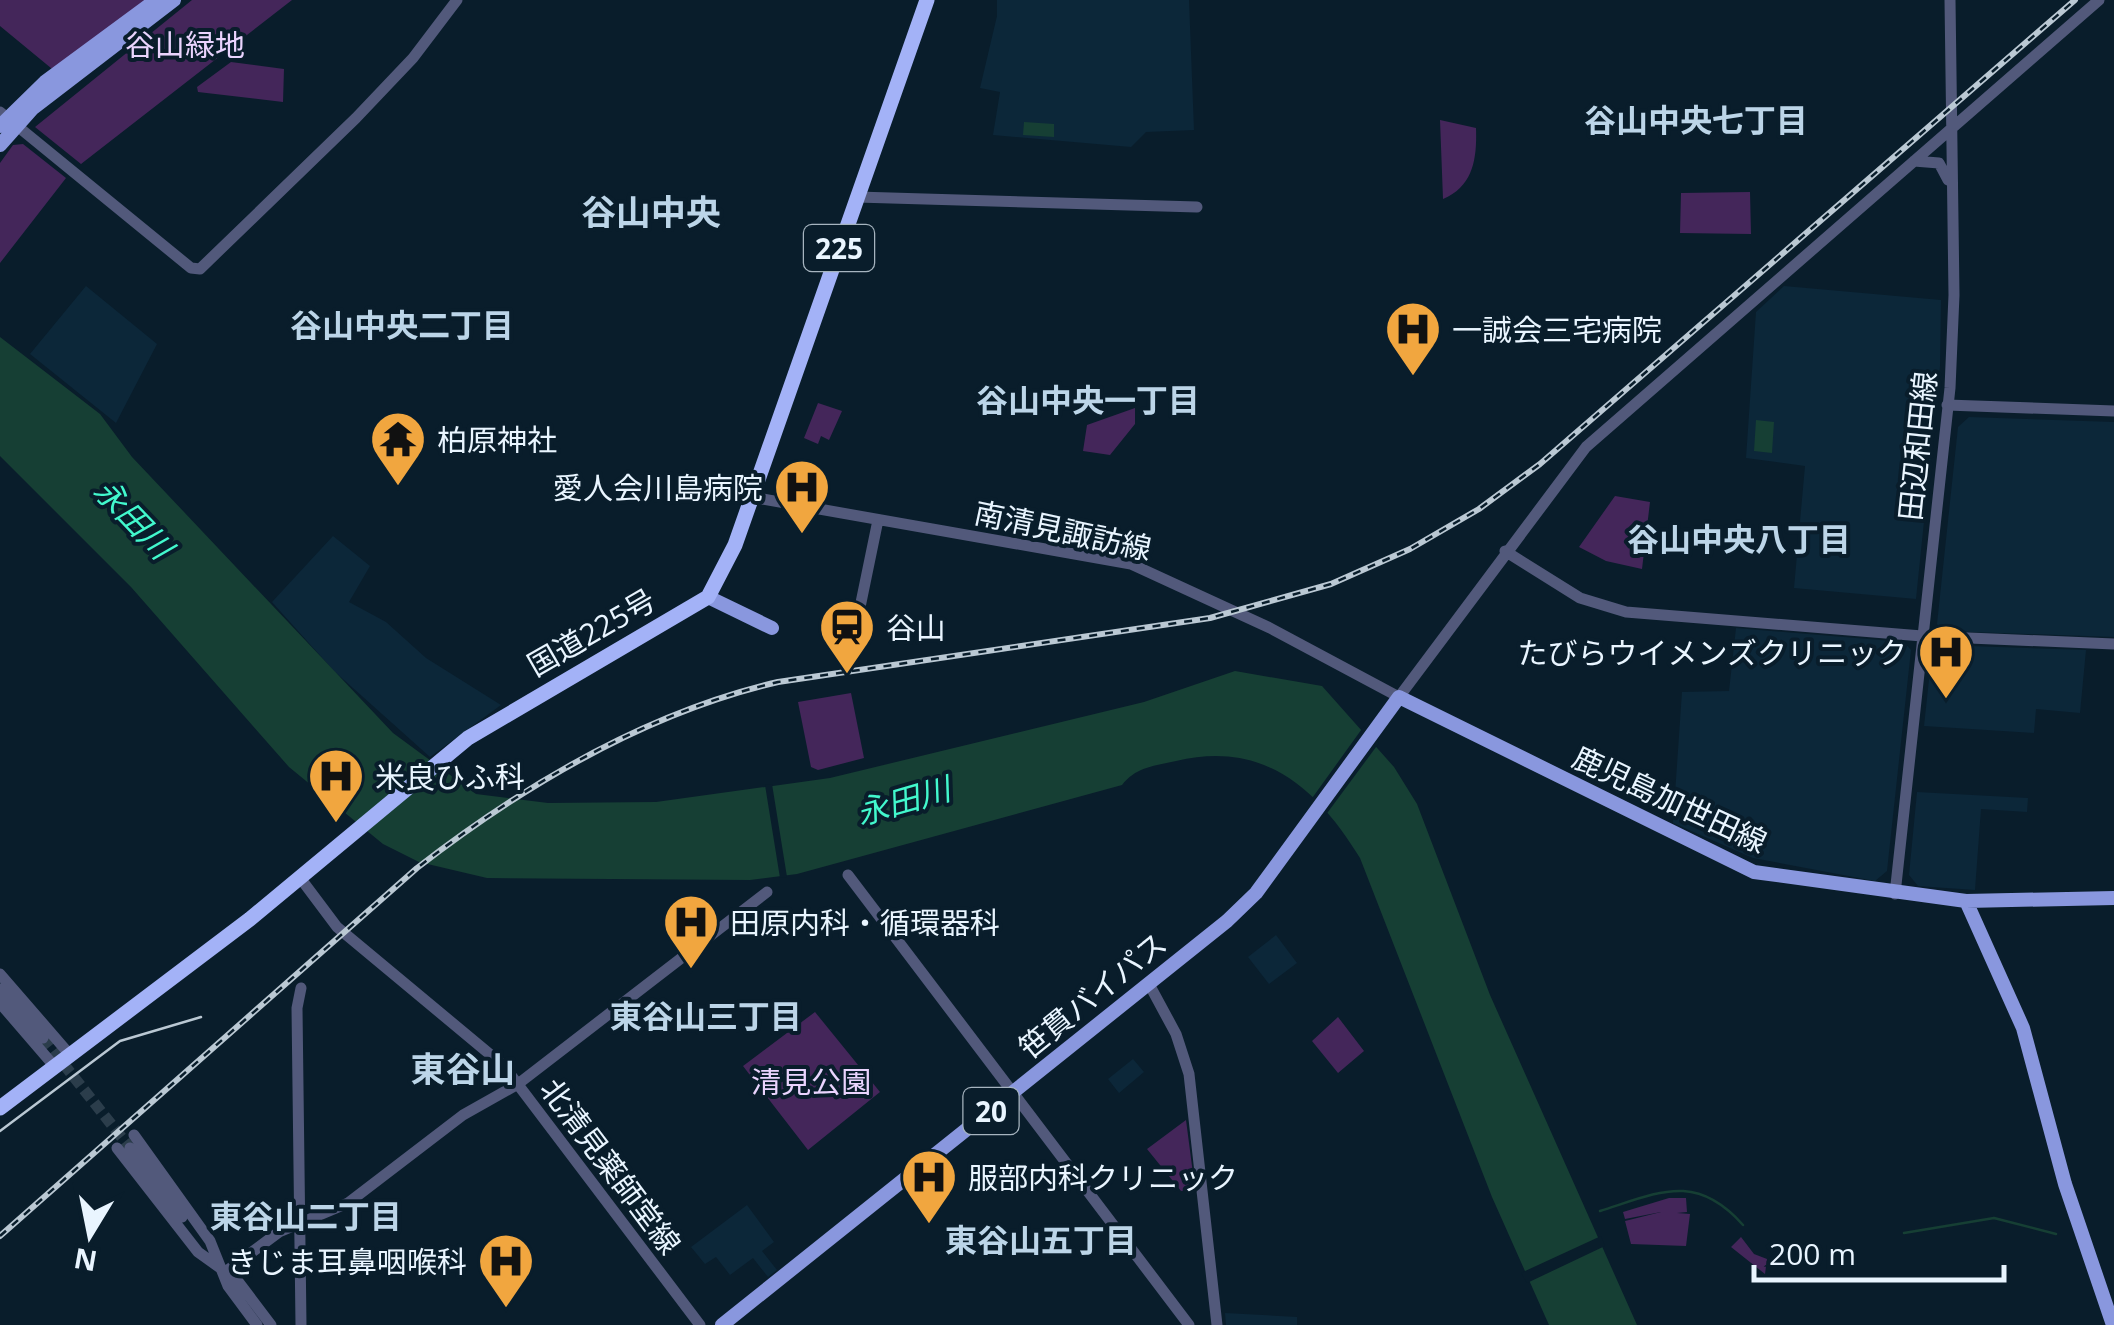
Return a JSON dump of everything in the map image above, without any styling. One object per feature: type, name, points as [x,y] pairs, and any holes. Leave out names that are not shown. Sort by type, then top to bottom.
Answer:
[{"type":"highway","name":"225","points":[[708,597],[721,579],[927,0]]},
{"type":"highway","name":"国道225号","points":[[0,1108],[301,879],[359,827],[490,723],[708,597]]},
{"type":"main road","points":[[0,145],[6,120],[45,82],[156,0]]},
{"type":"main road","points":[[6,120],[62,84],[174,0]]},
{"type":"main road","points":[[708,597],[772,628]]},
{"type":"main road","name":"笹貫バイパス","points":[[722,1325],[1252,898],[1400,697]]},
{"type":"main road","name":"鹿児島加世田線","points":[[1400,697],[1729,863],[1754,872],[1966,901],[2114,898]]},
{"type":"main road","points":[[1966,901],[2023,1028],[2064,1180],[2113,1325]]},
{"type":"street","points":[[6,120],[191,268],[200,270],[356,118],[413,58],[457,0]]},
{"type":"street","name":"田辺和田線","points":[[1895,894],[1948,405],[1954,295],[1950,0]]},
{"type":"street","points":[[1400,697],[1566,468],[1618,416],[2099,0]]},
{"type":"street","points":[[1910,162],[1929,159],[1939,163],[1952,192]]},
{"type":"street","points":[[857,196],[1198,206]]},
{"type":"street","points":[[1948,405],[2114,411]]},
{"type":"street","name":"南清見諏訪線","points":[[751,497],[1131,564],[1270,628],[1400,697]]},
{"type":"street","points":[[858,617],[878,520]]},
{"type":"street","points":[[1505,552],[1562,590],[1616,610],[1922,636],[2114,644]]},
{"type":"street","points":[[848,875],[1190,1325]]},
{"type":"street","name":"北清見薬師堂線","points":[[301,879],[338,927],[504,1066],[700,1325]]},
{"type":"street","points":[[224,1273],[280,1232],[338,1210],[463,1116],[518,1084],[768,892]]},
{"type":"street","points":[[0,974],[70,1056]]},
{"type":"street","points":[[1149,984],[1176,1034],[1189,1074],[1218,1325]]},
{"type":"street","points":[[0,988],[43,1038]]},
{"type":"street","points":[[302,988],[297,1008],[302,1325]]},
{"type":"street","points":[[0,1003],[55,1067]]},
{"type":"street","points":[[134,1134],[210,1241],[228,1286],[257,1325]]},
{"type":"street","points":[[124,1148],[271,1325]]},
{"type":"shaded area","points":[[997,0],[1189,0],[1194,130],[1146,132],[1131,147],[993,135],[1000,92],[980,88],[997,16]]},
{"type":"shaded area","points":[[86,286],[157,344],[116,423],[30,354]]},
{"type":"shaded area","points":[[1784,286],[1941,300],[1940,366],[1916,599],[1794,588],[1805,466],[1746,458],[1756,312]]},
{"type":"shaded area","points":[[1969,417],[2114,422],[2114,637],[1943,631],[1937,624],[1958,427]]},
{"type":"shaded area","points":[[333,536],[370,566],[349,602],[386,622],[426,658],[501,705],[430,757],[334,671],[272,602]]},
{"type":"shaded area","points":[[1736,628],[1904,642],[1911,650],[1887,871],[1875,881],[1753,858],[1673,823],[1682,692],[1729,691]]},
{"type":"shaded area","points":[[1940,645],[2086,650],[2080,713],[2036,709],[2034,733],[1924,726],[1932,652]]},
{"type":"shaded area","points":[[1917,792],[2028,798],[2027,812],[1981,809],[1975,890],[1918,886],[1909,875]]},
{"type":"shaded area","points":[[1276,935],[1297,963],[1269,984],[1248,957]]},
{"type":"shaded area","points":[[1133,1059],[1144,1072],[1119,1093],[1108,1079]]},
{"type":"shaded area","points":[[747,1205],[774,1242],[762,1251],[777,1270],[768,1277],[753,1258],[730,1275],[716,1257],[705,1264],[691,1247]]},
{"type":"shaded area","points":[[1225,1313],[1297,1317],[1297,1325],[1226,1325]]},
{"type":"green space","points":[[0,0],[149,0],[57,73],[0,26]]},
{"type":"green space","name":"谷山緑地","points":[[192,0],[292,0],[81,164],[35,127]]},
{"type":"green space","points":[[231,62],[284,69],[283,102],[198,92],[197,87]]},
{"type":"green space","points":[[1440,120],[1476,128],[1472,170],[1461,186],[1443,199]]},
{"type":"green space","points":[[23,144],[66,178],[0,263],[0,163],[13,145]]},
{"type":"green space","points":[[1750,192],[1751,234],[1680,233],[1681,193]]},
{"type":"green space","points":[[818,403],[842,411],[829,440],[821,436],[818,444],[804,438]]},
{"type":"green space","points":[[1135,408],[1135,424],[1110,455],[1083,451],[1087,425]]},
{"type":"green space","points":[[1615,496],[1650,502],[1642,569],[1606,561],[1579,547]]},
{"type":"green space","points":[[851,693],[864,758],[818,770],[811,767],[798,702]]},
{"type":"green space","name":"清見公園","points":[[815,1012],[880,1092],[808,1150],[743,1066]]},
{"type":"green space","points":[[1338,1017],[1364,1051],[1338,1073],[1312,1041]]},
{"type":"green space","points":[[1186,1120],[1195,1189],[1181,1191],[1147,1149]]},
{"type":"green space","points":[[1669,1198],[1686,1198],[1687,1212],[1677,1213],[1690,1214],[1686,1246],[1631,1244],[1625,1221],[1661,1212],[1625,1219],[1623,1212]]},
{"type":"green space","points":[[1741,1237],[1754,1254],[1767,1259],[1765,1274],[1731,1247]]},
{"type":"water","points":[[1024,122],[1054,124],[1054,137],[1023,135]]},
{"type":"water","name":"永田川","points":[[0,337],[100,414],[132,457],[393,733],[476,794],[548,803],[656,802],[830,778],[1144,702],[1235,671],[1322,686],[1394,767],[1417,804],[1490,995],[1637,1325],[1549,1325],[1492,1197],[1360,858],[1325,810],[1285,775],[1236,757],[1176,761],[1139,771],[1122,785],[797,874],[750,880],[487,878],[419,862],[383,844],[289,767],[131,587],[0,456]]},
{"type":"water","points":[[1756,420],[1774,422],[1772,453],[1754,451]]},
{"type":"pier","points":[[1364,726],[1379,743],[1325,816],[1310,801]]},
{"type":"pier","points":[[772,784],[787,877],[780,878],[765,785]]},
{"type":"pier","points":[[1601,1236],[1605,1246],[1527,1283],[1521,1273]]},
{"type":"waterway","points":[[1600,1211],[1659,1193],[1693,1192],[1726,1208],[1743,1225]]},
{"type":"waterway","points":[[1904,1233],[1994,1218],[2056,1234]]},
{"type":"tunnel","points":[[43,1038],[130,1148]]},
{"type":"tram line","points":[[0,1131],[120,1041],[201,1017]]},
{"type":"railway","points":[[0,1236],[417,868],[543,781],[634,733],[681,712],[778,682],[1210,618],[1331,584],[1410,549],[1479,509],[1540,464],[2075,0]]},
{"type":"place","name":"一誠会三宅病院","points":[[1413,378]]},
{"type":"place","name":"柏原神社","points":[[398,488]]},
{"type":"place","name":"愛人会川島病院","points":[[802,536]]},
{"type":"place","name":"谷山","points":[[847,676]]},
{"type":"place","name":"たびらウイメンズクリニック","points":[[1946,701]]},
{"type":"place","name":"米良ひふ科","points":[[336,825]]},
{"type":"place","name":"田原内科・循環器科","points":[[691,971]]},
{"type":"place","name":"服部内科クリニック","points":[[929,1226]]},
{"type":"place","name":"きじま耳鼻咽喉科","points":[[506,1310]]},
{"type":"district","name":"谷山中央七丁目","points":[[1696,119]]},
{"type":"district","name":"谷山中央","points":[[651,211]]},
{"type":"district","name":"谷山中央二丁目","points":[[402,324]]},
{"type":"district","name":"谷山中央一丁目","points":[[1088,399]]},
{"type":"district","name":"谷山中央八丁目","points":[[1739,538]]},
{"type":"district","name":"東谷山三丁目","points":[[706,1015]]},
{"type":"district","name":"東谷山","points":[[463,1068]]},
{"type":"district","name":"東谷山二丁目","points":[[306,1215]]},
{"type":"district","name":"東谷山五丁目","points":[[1041,1239]]}]
